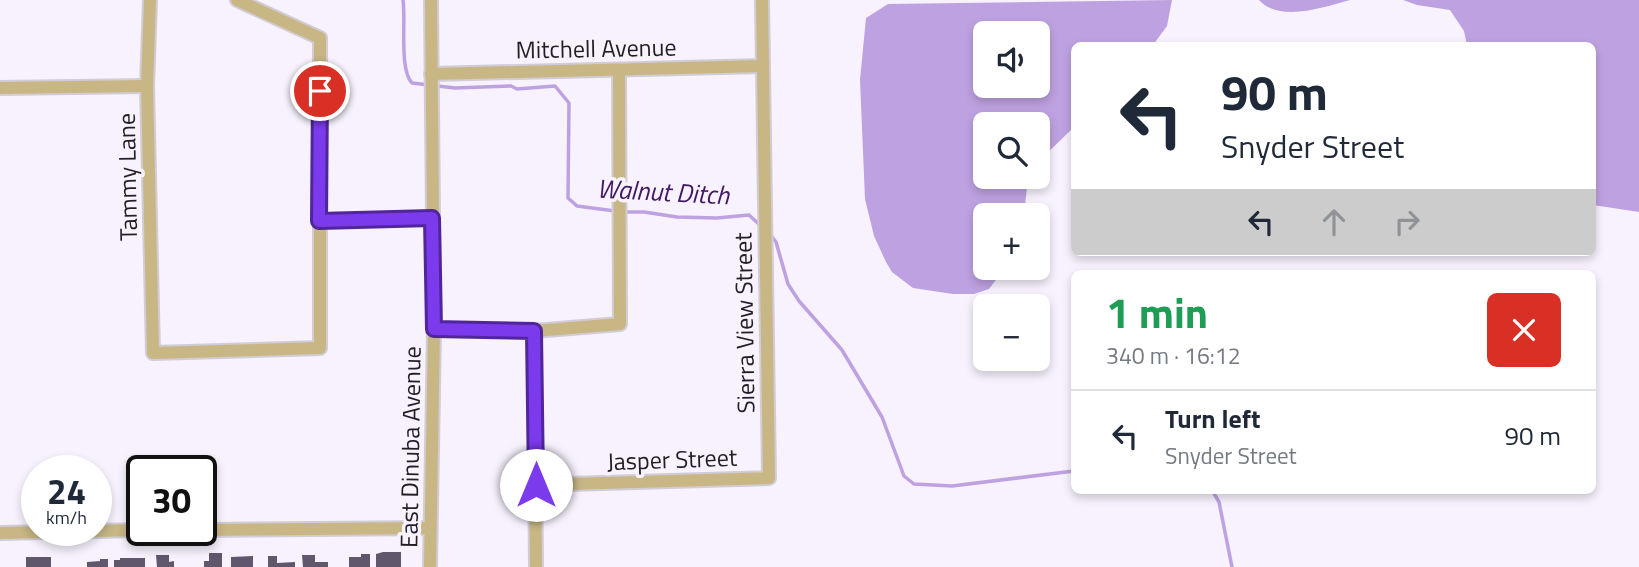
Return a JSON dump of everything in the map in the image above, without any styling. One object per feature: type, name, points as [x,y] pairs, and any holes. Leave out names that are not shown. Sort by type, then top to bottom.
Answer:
[{"type":"street","name":"Tammy Lane","points":[[150,0],[147,86],[153,353],[320,348],[319,221]]},
{"type":"street","points":[[237,0],[320,38],[319,221],[432,218]]},
{"type":"street","points":[[431,0],[431,74]]},
{"type":"street","name":"Sierra View Street","points":[[762,0],[769,478]]},
{"type":"street","name":"Mitchell Avenue","points":[[431,74],[763,66]]},
{"type":"street","points":[[434,329],[534,331],[620,324],[619,70]]},
{"type":"street","name":"East Dinuba Avenue","points":[[430,567],[434,329],[431,74]]},
{"type":"street","points":[[0,88],[147,86]]},
{"type":"street","points":[[534,331],[536,567]]},
{"type":"street","name":"Jasper Street","points":[[536,485],[769,478]]},
{"type":"street","points":[[217,530],[430,528]]},
{"type":"street","points":[[0,533],[126,530]]},
{"type":"shaded area","points":[[1172,0],[1167,26],[1155,42],[1071,42],[1071,130],[1050,150],[1050,112],[973,112],[973,189],[1027,189],[1025,203],[973,203],[973,280],[996,280],[989,289],[974,294],[913,288],[892,272],[886,262],[874,236],[865,199],[860,80],[866,18],[888,4]]},
{"type":"shaded area","points":[[1259,0],[1350,0],[1290,12],[1278,11]]},
{"type":"shaded area","points":[[1403,0],[1639,0],[1639,212],[1596,205],[1596,42],[1466,42],[1464,31],[1450,10]]},
{"type":"building","points":[[401,552],[401,567],[376,567],[376,554]]},
{"type":"building","points":[[209,553],[222,553],[222,567],[204,567],[204,561],[209,561]]},
{"type":"building","points":[[361,554],[370,554],[370,567],[349,567],[349,557],[361,557]]},
{"type":"building","points":[[156,555],[169,555],[169,562],[174,561],[174,567],[157,567]]},
{"type":"building","points":[[302,555],[315,555],[315,562],[328,562],[328,567],[303,567]]},
{"type":"building","points":[[253,556],[253,567],[231,567],[231,557]]},
{"type":"building","points":[[268,556],[277,556],[277,563],[295,562],[295,567],[268,567]]},
{"type":"building","points":[[26,557],[51,557],[51,567],[26,567]]},
{"type":"building","points":[[145,558],[145,567],[114,567],[114,560]]},
{"type":"building","points":[[108,559],[108,567],[87,567],[87,562]]},
{"type":"waterway","name":"Walnut Ditch","points":[[403,0],[404,56],[408,77],[412,83],[455,88],[511,86],[517,89],[555,86],[569,103],[568,198],[577,206],[615,211]]},
{"type":"waterway","name":"Walnut Ditch","points":[[622,212],[717,218],[749,215],[761,226]]},
{"type":"waterway","name":"Walnut Ditch","points":[[769,233],[776,242],[788,284],[799,301],[842,350],[882,417],[904,476],[914,484],[952,486],[1071,471]]},
{"type":"waterway","name":"Walnut Ditch","points":[[1214,494],[1219,502],[1232,567]]},
{"type":"route","points":[[320,91],[319,221],[432,218],[434,329],[534,331],[536,485]]}]
